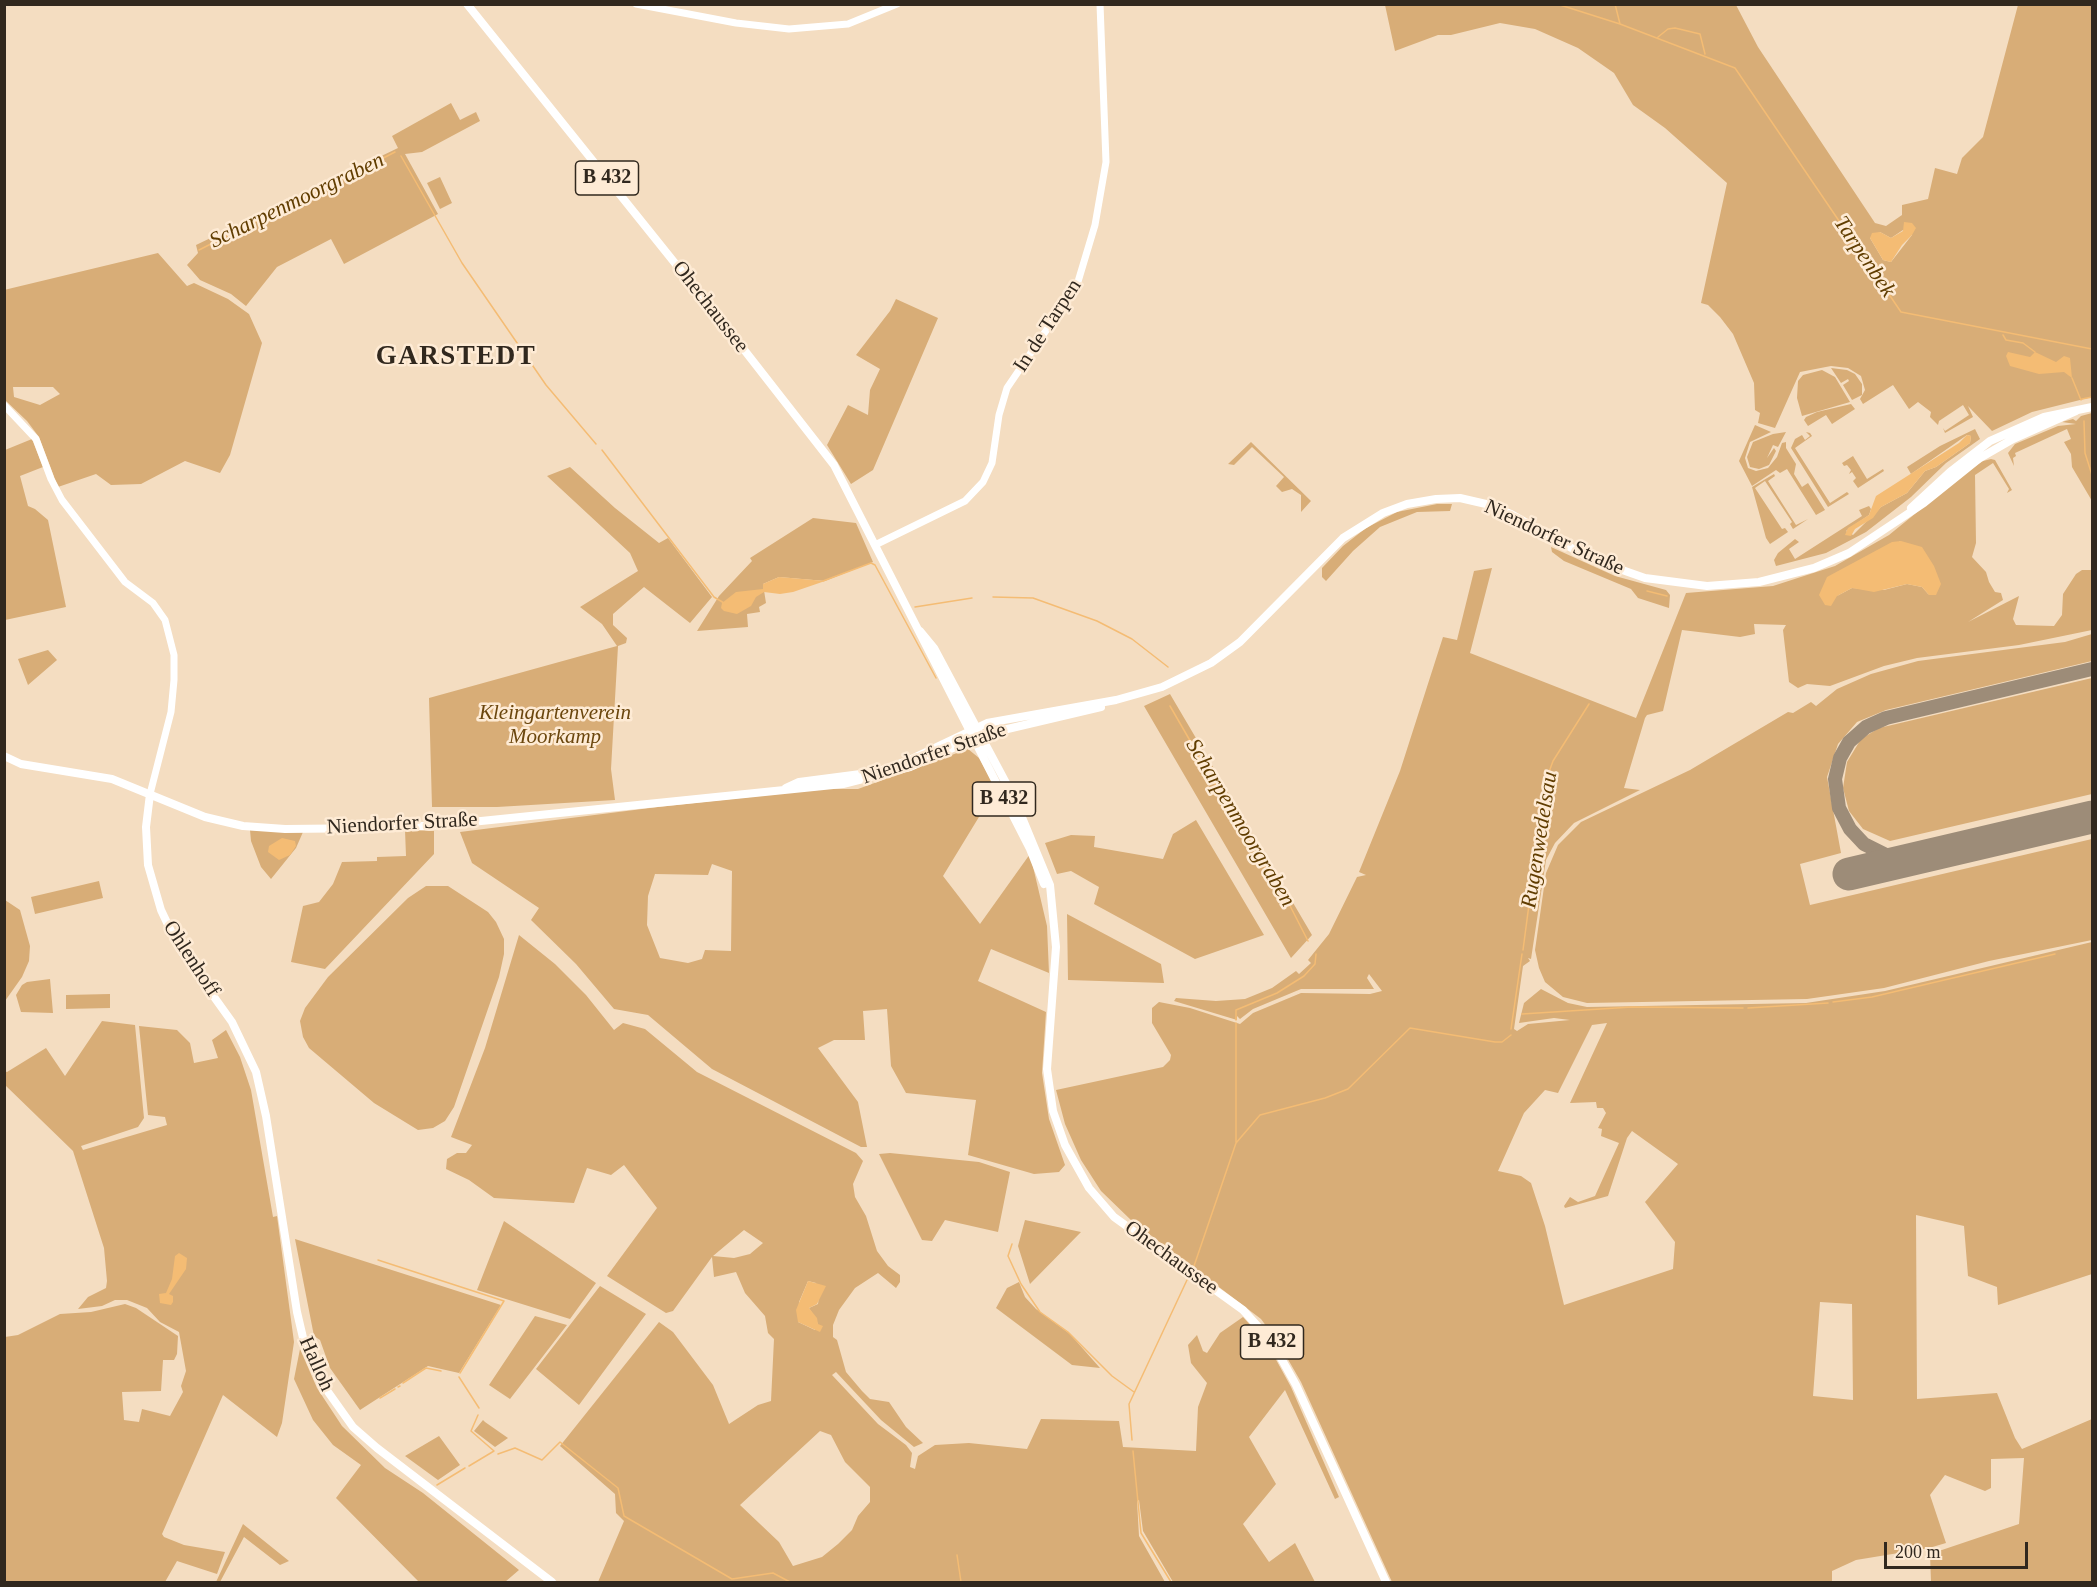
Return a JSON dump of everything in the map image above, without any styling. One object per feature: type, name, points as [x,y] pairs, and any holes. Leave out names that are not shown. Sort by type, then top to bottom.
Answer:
[{"type":"main road","name":"Ohechaussee","points":[[467,4],[817,442],[846,486],[920,631],[934,648],[1030,849],[1053,909],[1056,947],[1047,1069],[1053,1112],[1065,1145],[1089,1188],[1114,1217],[1243,1310],[1272,1342],[1296,1385],[1386,1582]]},
{"type":"main road","name":"Niendorfer Straße","points":[[4,755],[26,764],[102,776],[205,817],[248,827],[285,829],[442,825],[786,788],[799,782],[876,772],[975,732],[1107,705],[1116,700],[1162,687],[1228,652],[1262,622],[1344,538],[1383,513],[1407,504],[1436,498],[1460,498],[1486,504],[1511,514],[1591,559],[1616,570],[1655,580],[1707,586],[1772,579],[1814,568],[1849,553],[1900,520],[1944,476],[1990,441],[2044,417],[2092,408]]},
{"type":"main road","name":"Ohlenhoff","points":[[150,794],[146,827],[148,865],[160,910],[179,948],[228,1015],[246,1046]]},
{"type":"main road","name":"Halloh","points":[[246,1046],[262,1096],[302,1334],[321,1382],[353,1427],[377,1448],[552,1582]]},
{"type":"street","points":[[636,4],[736,23],[789,30],[848,24],[897,4]]},
{"type":"street","name":"In de Tarpen","points":[[875,545],[965,501],[983,482],[992,464],[999,415],[1007,388],[1077,285],[1095,225],[1106,162],[1100,4]]},
{"type":"street","points":[[4,405],[36,440],[62,500],[125,582],[153,603],[165,620],[174,655],[174,680],[171,712],[150,794]]},
{"type":"green space","points":[[1385,5],[1736,5],[1758,47],[1875,223],[1886,226],[1902,215],[1902,205],[1928,199],[1935,168],[1957,174],[1962,158],[1983,137],[2018,5],[2092,5],[2092,397],[2032,412],[1992,431],[1968,406],[1973,417],[1945,433],[1943,428],[1945,431],[1969,415],[1963,405],[1939,421],[1938,425],[1930,417],[1931,412],[1918,402],[1909,409],[1893,385],[1863,404],[1860,399],[1865,390],[1861,376],[1848,368],[1831,366],[1800,372],[1775,428],[1758,423],[1760,413],[1755,410],[1754,383],[1733,334],[1708,305],[1701,303],[1727,183],[1665,128],[1633,105],[1614,73],[1578,48],[1535,29],[1500,23],[1451,35],[1438,35],[1395,51]],"holes":[[[1903,230],[1912,235],[1891,262],[1883,260],[1870,238],[1880,232],[1891,238]]]},
{"type":"green space","points":[[451,103],[460,120],[476,112],[480,121],[422,152],[405,154],[438,214],[344,264],[331,239],[277,267],[246,306],[231,294],[200,280],[187,265],[198,253],[196,245],[398,148],[392,136]]},
{"type":"green space","points":[[440,177],[452,203],[440,209],[427,183]]},
{"type":"green space","points":[[158,253],[187,286],[194,283],[228,299],[249,314],[262,343],[230,455],[220,473],[185,461],[141,484],[111,485],[96,474],[58,487],[39,437],[27,421],[5,400],[4,290]],"holes":[[[13,387],[53,387],[60,394],[40,405],[14,397]]]},
{"type":"green space","points":[[896,299],[938,318],[873,470],[851,484],[827,445],[848,405],[868,415],[870,390],[880,369],[856,355],[890,311]]},
{"type":"green space","points":[[1831,368],[1847,370],[1855,374],[1862,384],[1862,395],[1852,400],[1843,385],[1849,381],[1848,379],[1841,383]]},
{"type":"green space","points":[[1822,370],[1835,377],[1850,402],[1802,416],[1797,398],[1798,381],[1803,375]]},
{"type":"green space","points":[[1851,404],[1855,409],[1832,424],[1826,415],[1808,426],[1804,420],[1817,412]]},
{"type":"green space","points":[[2092,413],[2092,501],[2072,467],[2071,454],[2064,442],[2071,439],[2067,429],[2015,453],[2014,466],[2008,453],[2015,444],[2058,426],[2076,424],[2062,422],[2073,419],[2076,421],[2081,416]]},
{"type":"green space","points":[[1755,425],[1771,432],[1750,442],[1745,458],[1748,468],[1756,471],[1768,468],[1777,457],[1782,443],[1786,442],[1786,448],[1796,464],[1794,474],[1802,487],[1808,483],[1825,510],[1816,515],[1787,469],[1780,473],[1776,470],[1752,486],[1739,461]]},
{"type":"green space","points":[[1975,429],[1980,439],[1946,463],[1911,497],[1866,532],[1826,553],[1776,566],[1774,560],[1778,553],[1795,539],[1799,542],[1789,549],[1795,559],[1862,516],[1859,510],[1869,506],[1871,509],[1869,515],[1846,531],[1853,535],[1881,507],[1907,493],[1925,471],[1936,467],[1970,443],[1971,436],[1967,435],[1911,474],[1907,467],[1940,446]]},
{"type":"green space","points":[[1786,432],[1778,447],[1773,445],[1767,458],[1774,448],[1776,451],[1769,465],[1759,469],[1750,467],[1747,457],[1753,442],[1773,434]]},
{"type":"green space","points":[[1806,432],[1812,436],[1795,448],[1830,503],[1847,492],[1849,494],[1828,507],[1791,448],[1795,439],[1802,435],[1805,440],[1810,436]]},
{"type":"green space","points":[[32,439],[43,467],[20,476],[28,506],[48,520],[66,607],[5,620],[5,450]]},
{"type":"green space","points":[[1251,442],[1311,501],[1301,512],[1301,495],[1292,489],[1282,492],[1276,486],[1284,477],[1252,447],[1234,465],[1228,464]]},
{"type":"green space","points":[[1853,456],[1867,479],[1883,469],[1884,471],[1858,488],[1853,481],[1856,478],[1852,472],[1849,474],[1851,470],[1842,463]]},
{"type":"green space","points":[[1995,460],[2012,490],[2007,493],[2009,489],[1993,463],[1975,475],[1976,543],[1972,557],[1986,572],[1995,592],[2001,593],[2003,600],[1968,622],[2019,596],[2013,619],[2016,625],[2054,626],[2062,615],[2063,594],[2076,574],[2082,570],[2092,570],[2092,630],[2019,645],[1917,658],[1884,666],[1830,686],[1807,684],[1798,688],[1789,682],[1783,630],[1786,625],[1754,624],[1755,634],[1740,637],[1682,630],[1663,711],[1647,715],[1645,718],[1624,788],[1640,790],[1574,823],[1555,843],[1546,860],[1531,959],[1528,958],[1530,961],[1523,966],[1514,1029],[1517,1031],[1528,1024],[1570,1020],[1554,1018],[1519,1023],[1524,1003],[1541,989],[1568,1003],[1587,1007],[1806,1003],[1885,991],[2092,942],[2092,1274],[1998,1305],[1997,1287],[1968,1276],[1964,1226],[1916,1215],[1917,1399],[1997,1393],[2015,1438],[2022,1449],[2092,1419],[2092,1582],[1931,1582],[1930,1554],[2019,1524],[2024,1458],[1991,1459],[1991,1488],[1985,1491],[1945,1475],[1930,1495],[1946,1543],[1856,1560],[1832,1571],[1832,1582],[1392,1582],[1301,1382],[1278,1342],[1261,1319],[1132,1221],[1101,1191],[1081,1160],[1065,1124],[1056,1090],[1163,1067],[1170,1060],[1171,1055],[1152,1023],[1152,1008],[1159,1002],[1190,1008],[1240,1024],[1253,1013],[1301,993],[1370,994],[1382,991],[1369,974],[1367,978],[1374,989],[1301,989],[1253,1009],[1240,1019],[1237,1016],[1237,1020],[1174,1001],[1176,998],[1216,1001],[1245,999],[1272,988],[1296,971],[1299,974],[1311,963],[1308,960],[1329,934],[1357,877],[1366,875],[1359,872],[1400,771],[1443,637],[1457,640],[1474,571],[1492,568],[1470,653],[1636,718],[1686,593],[1773,586],[1835,566],[1889,535],[1983,461]],"holes":[[[1900,541],[1929,595],[1922,587],[1907,584],[1884,590],[1852,588],[1837,596]],[[1607,1023],[1570,1103],[1596,1102],[1597,1108],[1603,1108],[1606,1113],[1598,1128],[1602,1129],[1601,1136],[1619,1143],[1595,1196],[1578,1202],[1570,1197],[1564,1206],[1565,1208],[1608,1196],[1627,1138],[1632,1131],[1678,1164],[1645,1202],[1675,1242],[1673,1269],[1564,1305],[1545,1226],[1531,1183],[1521,1176],[1498,1171],[1524,1113],[1545,1090],[1558,1093],[1592,1025]],[[1820,1302],[1852,1304],[1853,1400],[1813,1396]]]},
{"type":"green space","name":"Kleingartenverein Moorkamp","points":[[570,467],[615,508],[659,543],[668,538],[712,597],[690,623],[644,587],[613,614],[613,625],[627,638],[626,643],[618,646],[611,769],[615,800],[497,807],[432,807],[429,698],[617,646],[602,624],[580,607],[638,571],[630,553],[547,476]]},
{"type":"green space","points":[[1774,474],[1775,476],[1768,481],[1796,525],[1808,519],[1793,529],[1790,524],[1792,522],[1765,481],[1755,488],[1782,529],[1785,528],[1788,532],[1770,544],[1766,538],[1752,487]]},
{"type":"green space","points":[[1437,504],[1452,504],[1450,511],[1417,512],[1380,527],[1353,551],[1326,581],[1322,577],[1322,568],[1343,546],[1366,528],[1397,512]]},
{"type":"green space","points":[[813,518],[856,523],[873,562],[825,581],[779,577],[763,584],[766,603],[759,607],[760,612],[747,614],[748,627],[697,631],[719,596],[752,561],[750,558]]},
{"type":"green space","points":[[1551,547],[1615,576],[1666,590],[1670,595],[1669,608],[1638,598],[1631,589],[1564,561],[1552,552]]},
{"type":"green space","points":[[2092,634],[2092,661],[1886,710],[1857,722],[1838,744],[1827,777],[1841,853],[1800,864],[1810,905],[2092,839],[2092,940],[1989,961],[1884,988],[1807,999],[1587,1003],[1563,997],[1545,982],[1535,950],[1546,873],[1558,845],[1581,822],[1690,770],[1788,712],[1793,713],[1811,702],[1816,706],[1837,689],[1871,674],[1918,661],[2065,642]]},
{"type":"green space","points":[[48,650],[57,660],[28,685],[18,659]]},
{"type":"green space","points":[[2092,678],[2092,794],[1890,841],[1863,829],[1849,811],[1843,788],[1847,762],[1861,739],[1879,728]]},
{"type":"green space","points":[[1170,694],[1312,935],[1291,958],[1144,706]]},
{"type":"green space","points":[[968,749],[979,758],[996,789],[943,876],[980,924],[1030,854],[1047,926],[1049,973],[991,949],[978,981],[1046,1012],[1042,1073],[1049,1119],[1065,1165],[1059,1172],[1034,1174],[968,1155],[976,1100],[906,1093],[891,1066],[887,1009],[863,1011],[865,1040],[834,1040],[818,1048],[858,1102],[867,1147],[861,1147],[712,1069],[648,1015],[614,1009],[576,964],[531,920],[539,908],[472,863],[460,832],[823,789],[858,789]],"holes":[[[712,864],[732,871],[731,951],[705,950],[702,959],[688,963],[660,958],[647,925],[648,896],[655,874],[708,875]]]},
{"type":"green space","points":[[1196,820],[1264,935],[1195,959],[1094,904],[1099,887],[1071,871],[1057,874],[1045,843],[1071,835],[1095,836],[1094,847],[1163,859],[1173,834]]},
{"type":"green space","points":[[250,830],[303,832],[296,848],[271,879],[261,867],[251,841]]},
{"type":"green space","points":[[405,830],[434,831],[434,854],[325,969],[291,962],[303,906],[319,902],[333,884],[342,862],[377,861],[377,857],[406,856]]},
{"type":"green space","points":[[99,881],[103,898],[35,914],[31,897]]},
{"type":"green space","points":[[426,886],[448,886],[488,912],[504,939],[504,954],[499,977],[454,1107],[445,1121],[433,1128],[418,1130],[374,1103],[309,1048],[303,1037],[300,1021],[305,1008],[328,977],[408,898]]},
{"type":"green space","points":[[5,900],[20,910],[30,946],[29,961],[22,977],[5,1001]]},
{"type":"green space","points":[[1067,914],[1161,964],[1164,983],[1068,980]]},
{"type":"green space","points":[[519,935],[555,964],[586,995],[614,1030],[623,1023],[645,1029],[697,1072],[856,1153],[863,1161],[853,1184],[855,1197],[866,1216],[877,1251],[888,1266],[900,1275],[900,1282],[896,1288],[878,1273],[855,1288],[839,1310],[833,1325],[833,1337],[837,1340],[846,1372],[862,1391],[870,1399],[889,1402],[906,1427],[923,1443],[914,1447],[881,1420],[836,1372],[832,1375],[878,1424],[906,1445],[912,1453],[910,1467],[915,1469],[918,1456],[935,1445],[969,1443],[1027,1449],[1041,1419],[1119,1421],[1123,1447],[1196,1451],[1198,1407],[1207,1383],[1191,1363],[1188,1345],[1197,1335],[1203,1351],[1207,1353],[1220,1333],[1243,1317],[1268,1345],[1291,1387],[1339,1497],[1335,1499],[1285,1390],[1249,1437],[1276,1484],[1243,1524],[1269,1562],[1295,1543],[1315,1582],[1173,1582],[1143,1531],[1139,1500],[1137,1501],[1139,1536],[1165,1582],[598,1582],[624,1521],[616,1513],[615,1494],[560,1446],[659,1322],[673,1332],[713,1385],[729,1424],[758,1405],[771,1401],[774,1339],[768,1333],[765,1316],[745,1293],[736,1272],[714,1277],[712,1257],[673,1311],[666,1313],[607,1276],[657,1208],[624,1165],[611,1175],[587,1168],[574,1203],[494,1198],[469,1180],[446,1169],[447,1159],[457,1153],[466,1153],[472,1145],[451,1137],[485,1048]],"holes":[[[744,1230],[763,1243],[750,1254],[734,1258],[713,1256]],[[808,1281],[816,1283],[818,1304],[809,1308],[818,1324],[815,1330],[798,1322],[799,1302]],[[820,1431],[831,1435],[845,1462],[870,1487],[870,1502],[858,1516],[852,1530],[822,1557],[793,1566],[779,1542],[740,1505]]]},
{"type":"green space","points":[[50,979],[53,1013],[21,1012],[16,995],[22,985],[27,982]]},
{"type":"green space","points":[[110,994],[110,1008],[66,1009],[66,995]]},
{"type":"green space","points":[[102,1021],[135,1025],[144,1118],[138,1127],[81,1146],[83,1150],[167,1125],[165,1117],[148,1115],[139,1026],[177,1030],[190,1043],[194,1063],[218,1058],[212,1040],[226,1030],[240,1057],[251,1090],[273,1217],[277,1216],[294,1342],[282,1423],[277,1437],[223,1395],[162,1534],[184,1545],[225,1552],[217,1574],[177,1561],[165,1582],[5,1582],[5,1337],[18,1335],[60,1314],[91,1312],[125,1304],[136,1308],[178,1336],[177,1354],[174,1360],[163,1360],[161,1391],[122,1392],[124,1420],[139,1422],[142,1409],[170,1416],[183,1392],[181,1386],[186,1371],[179,1332],[160,1322],[147,1308],[127,1300],[115,1300],[102,1306],[78,1309],[88,1297],[106,1288],[107,1281],[104,1248],[73,1151],[5,1085],[4,1071],[7,1072],[46,1048],[65,1076]]},
{"type":"green space","points":[[890,1153],[979,1162],[1010,1172],[998,1232],[945,1220],[932,1241],[922,1240],[879,1154]]},
{"type":"green space","points":[[1025,1220],[1081,1232],[1030,1284],[1018,1246]]},
{"type":"green space","points":[[504,1221],[596,1283],[570,1319],[477,1290]]},
{"type":"green space","points":[[295,1239],[501,1305],[459,1373],[428,1366],[360,1410],[330,1368],[320,1340],[314,1336]]},
{"type":"green space","points":[[1019,1282],[1025,1297],[1036,1309],[1070,1334],[1100,1368],[1072,1365],[996,1308],[1007,1288]]},
{"type":"green space","points":[[600,1286],[646,1314],[579,1405],[536,1369]]},
{"type":"green space","points":[[535,1316],[567,1325],[510,1399],[489,1385]]},
{"type":"green space","points":[[300,1349],[317,1388],[342,1426],[385,1468],[423,1493],[519,1570],[505,1582],[419,1582],[336,1498],[361,1465],[333,1445],[313,1420],[294,1379]]},
{"type":"green space","points":[[483,1420],[508,1438],[495,1447],[474,1431]]},
{"type":"green space","points":[[439,1436],[460,1465],[438,1480],[405,1456]]},
{"type":"green space","points":[[243,1524],[289,1561],[280,1565],[244,1537],[220,1582],[216,1582]]},
{"type":"shaded area","points":[[1904,222],[1912,223],[1916,228],[1891,262],[1883,260],[1870,238],[1872,233],[1880,232],[1891,238],[1903,231]]},
{"type":"shaded area","points":[[2008,352],[2030,357],[2035,352],[2056,362],[2064,356],[2070,358],[2072,378],[2064,372],[2039,374],[2010,366],[2006,356]]},
{"type":"shaded area","points":[[1967,435],[1971,436],[1970,443],[1936,467],[1925,471],[1907,493],[1881,507],[1873,518],[1855,529],[1851,536],[1845,535],[1848,528],[1869,515],[1876,496],[1959,443]]},
{"type":"shaded area","points":[[1901,541],[1922,547],[1934,566],[1941,584],[1936,595],[1929,595],[1922,587],[1907,584],[1874,592],[1852,588],[1837,596],[1831,606],[1825,605],[1819,595],[1827,577],[1892,542]]},
{"type":"shaded area","points":[[779,577],[825,581],[793,592],[780,594],[764,592],[756,597],[751,606],[737,614],[721,608],[722,603],[736,592],[763,589],[763,584]]},
{"type":"shaded area","points":[[282,838],[295,841],[296,846],[290,855],[279,860],[268,852],[269,846]]},
{"type":"shaded area","points":[[179,1253],[187,1258],[186,1269],[169,1294],[173,1296],[171,1305],[160,1303],[159,1294],[166,1293],[172,1279],[175,1256]]},
{"type":"shaded area","points":[[808,1281],[826,1286],[817,1304],[809,1308],[817,1318],[818,1324],[823,1326],[820,1332],[798,1322],[796,1310]]},
{"type":"waterway","name":"Tarpenbek","points":[[1557,4],[1620,24],[1735,68],[1901,312],[2092,349]]},
{"type":"waterway","name":"Tarpenbek","points":[[1615,4],[1620,24]]},
{"type":"waterway","name":"Tarpenbek","points":[[1658,37],[1668,29],[1675,28],[1700,34],[1705,54]]},
{"type":"waterway","name":"Scharpenmoorgraben","points":[[199,250],[395,152]]},
{"type":"waterway","name":"Scharpenmoorgraben","points":[[401,156],[462,263],[546,385],[596,444]]},
{"type":"waterway","points":[[2003,335],[2006,340],[2023,343],[2035,352]]},
{"type":"waterway","points":[[2072,378],[2081,400]]},
{"type":"waterway","points":[[2082,399],[2092,397]]},
{"type":"waterway","points":[[2084,421],[2085,453],[2092,475]]},
{"type":"waterway","name":"Scharpenmoorgraben","points":[[602,450],[714,597],[724,603]]},
{"type":"waterway","name":"Scharpenmoorgraben","points":[[823,581],[871,563],[875,565],[936,678]]},
{"type":"waterway","points":[[1647,591],[1667,596]]},
{"type":"waterway","name":"Scharpenmoorgraben","points":[[993,597],[1033,598],[1097,621],[1132,639],[1168,667]]},
{"type":"waterway","name":"Scharpenmoorgraben","points":[[915,607],[972,598]]},
{"type":"waterway","name":"Rugenwedelsau","points":[[1523,950],[1545,783],[1553,761],[1589,704]]},
{"type":"waterway","name":"Scharpenmoorgraben","points":[[1170,706],[1244,834],[1256,846],[1271,882],[1284,894],[1308,941]]},
{"type":"waterway","name":"Scharpenmoorgraben","points":[[1236,1020],[1236,1010],[1277,993],[1304,976],[1315,964],[1316,954]]},
{"type":"waterway","name":"Rugenwedelsau","points":[[1511,1029],[1522,954]]},
{"type":"waterway","points":[[1833,1002],[1872,997],[2055,954]]},
{"type":"waterway","points":[[1748,1008],[1828,1003]]},
{"type":"waterway","points":[[1522,1014],[1632,1007],[1743,1008]]},
{"type":"waterway","name":"Scharpenmoorgraben","points":[[1236,1023],[1236,1142]]},
{"type":"waterway","name":"Rugenwedelsau","points":[[1194,1266],[1236,1143],[1260,1115],[1325,1098],[1348,1089],[1410,1028],[1495,1042],[1502,1042],[1511,1035]]},
{"type":"waterway","points":[[1012,1244],[1008,1256],[1021,1284],[1040,1312],[1068,1332],[1112,1376],[1134,1392]]},
{"type":"waterway","points":[[378,1260],[504,1301],[460,1373]]},
{"type":"waterway","name":"Rugenwedelsau","points":[[1132,1440],[1129,1404],[1187,1280]]},
{"type":"waterway","points":[[403,1383],[426,1368],[441,1371]]},
{"type":"waterway","points":[[459,1377],[479,1408]]},
{"type":"waterway","points":[[380,1398],[395,1389]]},
{"type":"waterway","points":[[469,1466],[494,1451],[471,1431],[478,1415]]},
{"type":"waterway","points":[[498,1454],[515,1448],[542,1460],[560,1442],[618,1488],[624,1516],[732,1579],[773,1573],[790,1582]]},
{"type":"waterway","name":"Rugenwedelsau","points":[[1133,1451],[1141,1533],[1171,1582]]},
{"type":"waterway","points":[[437,1485],[465,1468]]},
{"type":"waterway","points":[[957,1555],[961,1582]]},
{"type":"taxiway","points":[[1922,857],[1886,855],[1864,844],[1850,829],[1839,808],[1835,779],[1840,758],[1849,742],[1866,727],[1886,718],[2092,669]]},
{"type":"runway","points":[[1849,874],[2092,817]]},
{"type":"district","name":"GARSTEDT","points":[[456,357]]}]
